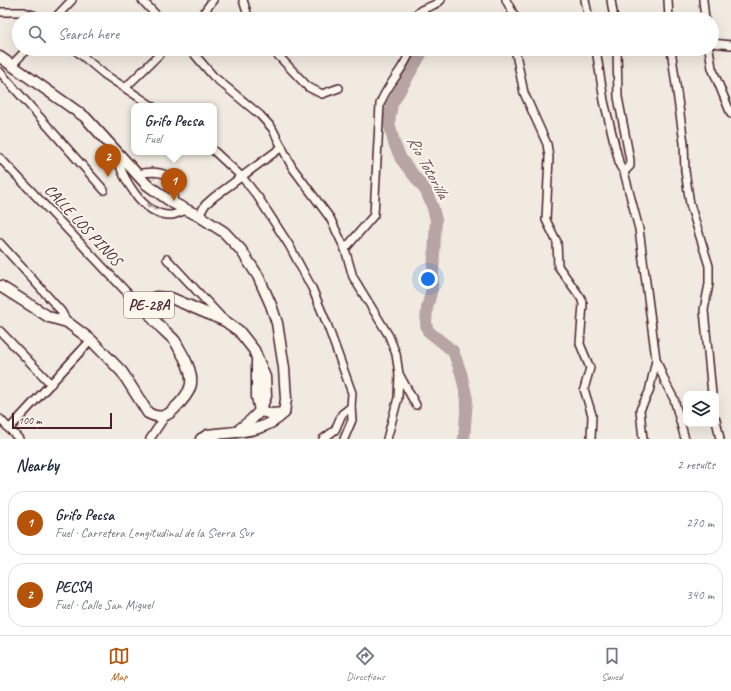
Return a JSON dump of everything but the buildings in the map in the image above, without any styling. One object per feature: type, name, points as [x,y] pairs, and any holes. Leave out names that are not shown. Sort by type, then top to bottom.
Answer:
[{"type":"highway","points":[[0,57],[85,117],[136,174],[173,203],[199,216],[224,232],[241,250],[258,276],[271,305],[276,323],[284,368],[286,399],[284,413],[268,426],[258,430],[208,435],[201,439]]},
{"type":"highway","points":[[0,286],[49,317],[66,322],[90,340],[122,372],[148,413],[154,417],[166,415]]},
{"type":"highway","name":"PE-28A","points":[[166,415],[184,399],[192,382],[186,362],[176,343],[154,321],[150,314],[148,307],[152,298],[163,296],[194,306],[226,321],[239,331],[257,357],[266,377],[266,396],[260,411]]},
{"type":"highway","points":[[236,432],[260,411],[272,414],[284,413]]},
{"type":"street","points":[[61,12],[72,0]]},
{"type":"street","points":[[142,0],[153,12]]},
{"type":"street","points":[[204,12],[213,0]]},
{"type":"street","points":[[243,0],[247,12]]},
{"type":"street","points":[[418,12],[438,3],[441,0]]},
{"type":"street","points":[[506,0],[512,12]]},
{"type":"street","points":[[585,0],[588,12]]},
{"type":"street","points":[[611,0],[613,12]]},
{"type":"street","points":[[668,0],[669,12]]},
{"type":"street","points":[[704,0],[705,12]]},
{"type":"street","points":[[0,12],[24,12]]},
{"type":"street","points":[[719,44],[731,45]]},
{"type":"street","points":[[12,65],[20,56]]},
{"type":"street","points":[[82,56],[104,74],[126,87],[148,103]]},
{"type":"street","points":[[126,87],[158,56]]},
{"type":"street","points":[[196,56],[213,76],[260,115],[272,128],[292,167],[330,218],[345,249],[353,278],[389,336],[396,354],[399,374],[398,398],[387,439]]},
{"type":"street","points":[[279,56],[308,87],[322,94],[339,88]]},
{"type":"street","points":[[345,249],[374,215],[380,104],[383,94],[408,56]]},
{"type":"street","points":[[516,56],[524,94],[547,144],[549,157],[546,220],[557,242],[558,266],[581,298],[580,344],[590,368],[584,389],[592,415],[591,439]]},
{"type":"street","points":[[597,56],[607,113],[638,229],[656,360],[674,399],[686,439]]},
{"type":"street","points":[[617,56],[618,97],[630,160],[630,166],[624,172]]},
{"type":"street","points":[[672,56],[684,143],[685,171],[690,204],[708,266],[709,284],[704,310],[712,391]]},
{"type":"street","points":[[710,56],[712,68],[731,114]]},
{"type":"street","points":[[0,72],[104,190]]},
{"type":"street","points":[[199,216],[205,205],[214,197],[282,147]]},
{"type":"street","points":[[116,151],[119,166],[137,197],[163,214],[173,215],[187,210]]},
{"type":"street","points":[[217,154],[242,177],[271,216],[312,288],[327,324],[352,393],[351,426],[344,439]]},
{"type":"street","name":"CALLE LOS PINOS","points":[[0,158],[135,301],[148,307]]},
{"type":"street","points":[[136,174],[159,172],[167,176],[174,183],[175,191],[173,203]]},
{"type":"street","points":[[0,243],[61,310],[66,322]]},
{"type":"street","points":[[168,259],[226,321]]},
{"type":"street","points":[[0,331],[51,384]]},
{"type":"street","points":[[9,429],[90,340]]},
{"type":"street","points":[[642,439],[640,410],[649,392],[656,360]]},
{"type":"street","points":[[399,374],[416,405]]},
{"type":"street","points":[[323,439],[335,430],[342,414],[351,407]]},
{"type":"street","points":[[150,439],[166,415]]},
{"type":"street","points":[[1,422],[19,439]]},
{"type":"street","points":[[717,427],[720,439]]},
{"type":"waterway","name":"Rio Totorilla","points":[[420,56],[392,104],[389,122],[394,143],[401,159],[426,191],[436,220],[432,289],[427,308],[426,324],[428,331],[453,351],[461,373],[467,399],[464,439]]},
{"type":"place","name":"PECSA","points":[[108,177]]},
{"type":"place","name":"Grifo Pecsa","points":[[174,201]]}]
